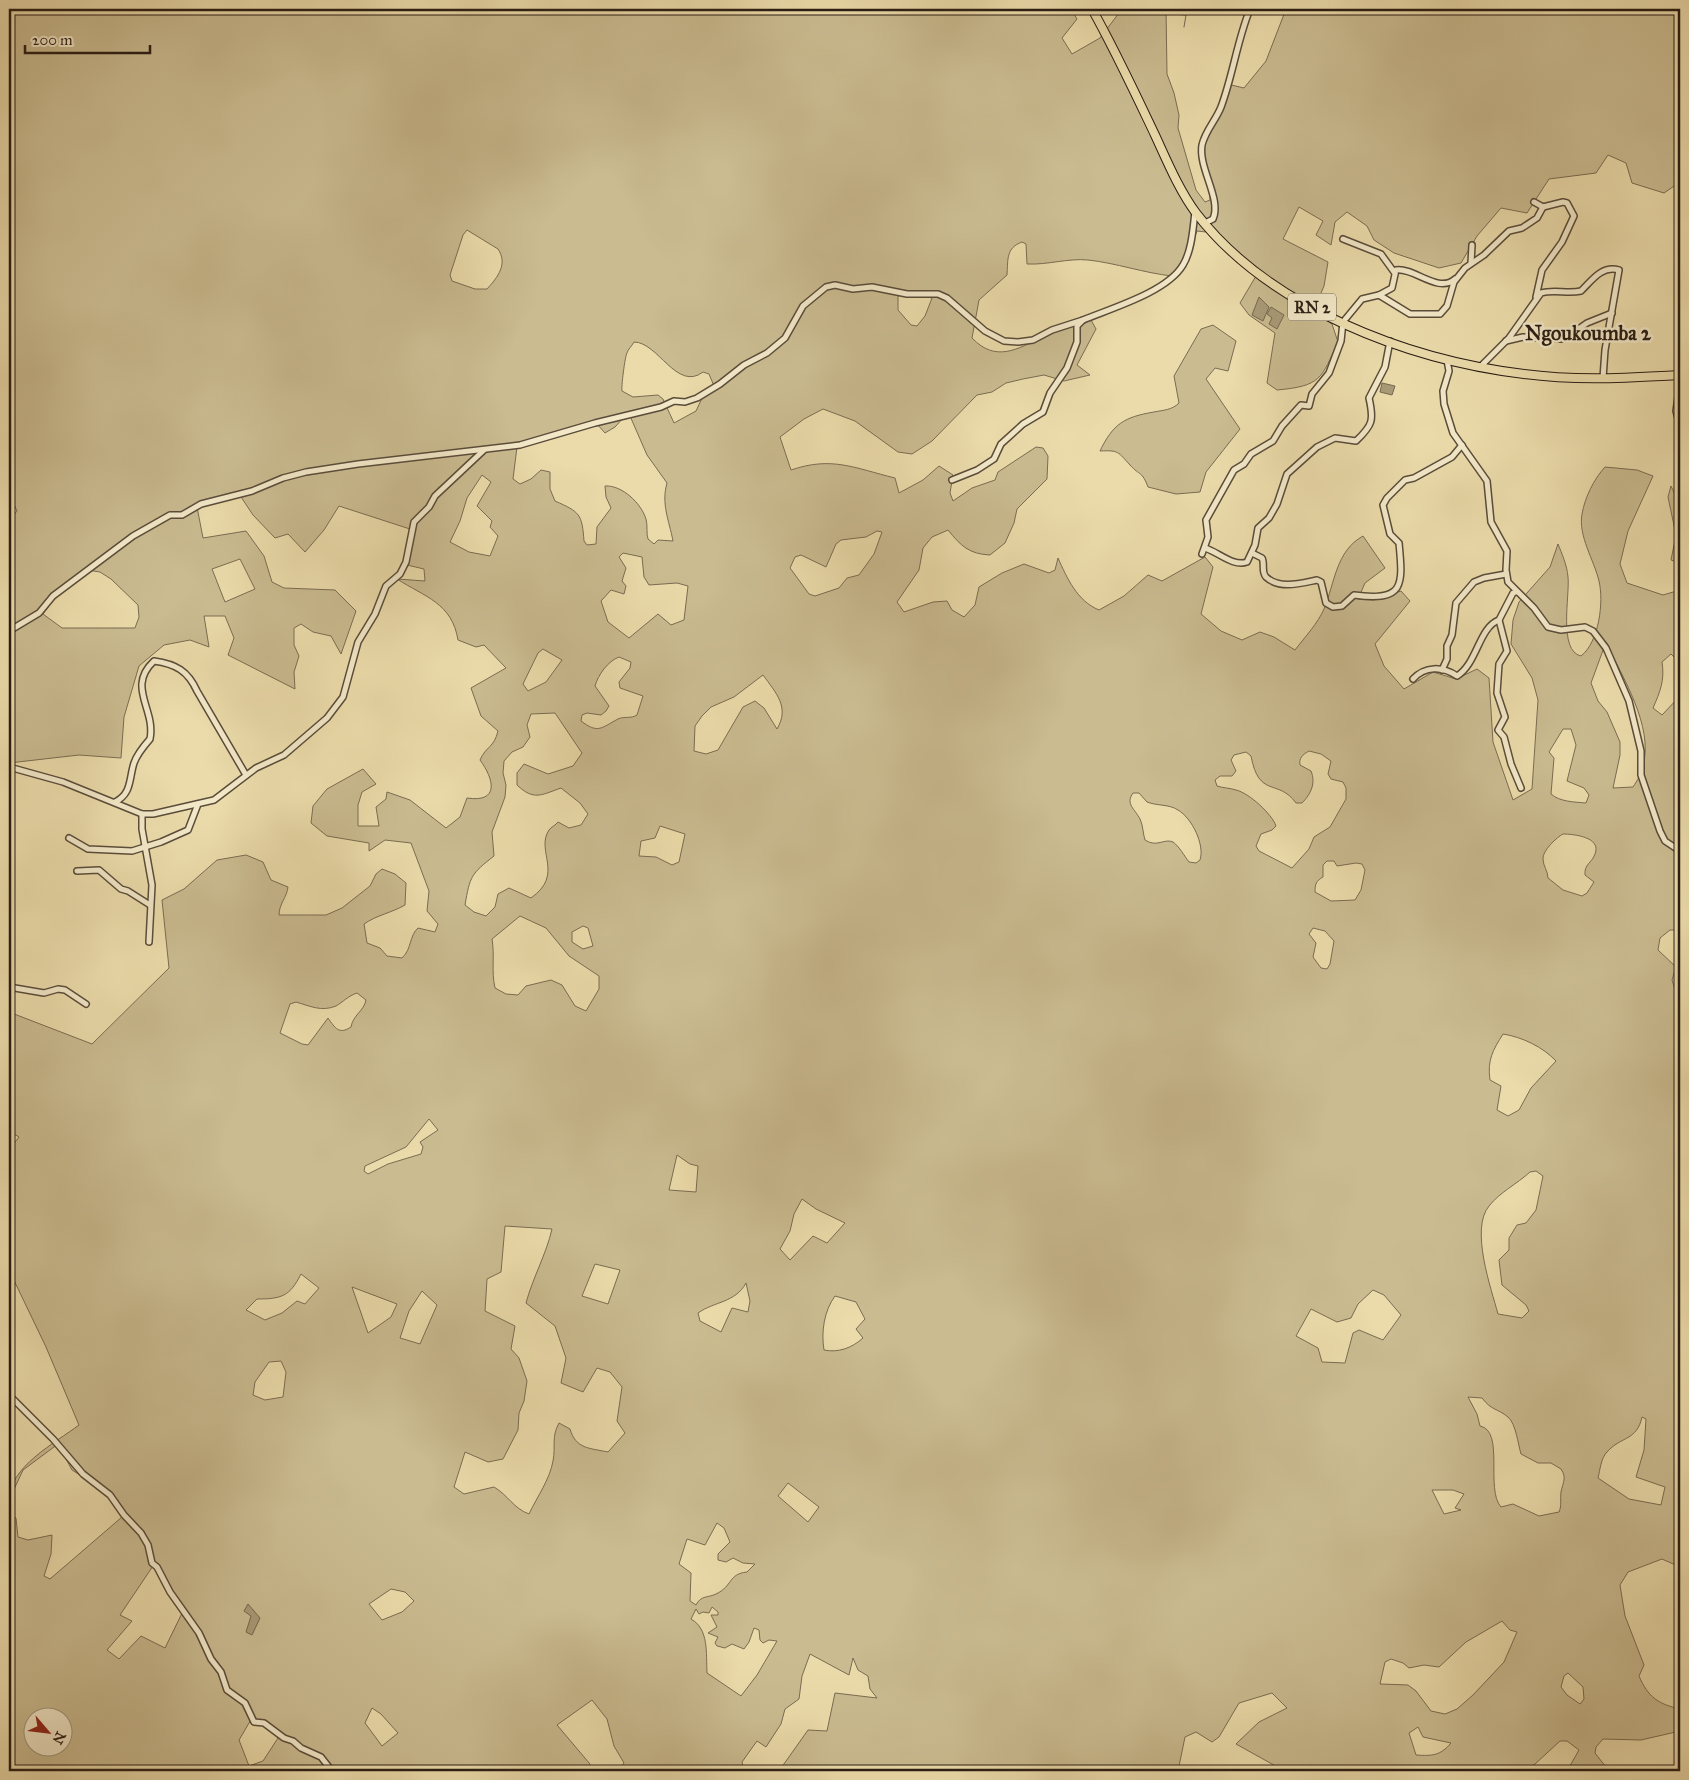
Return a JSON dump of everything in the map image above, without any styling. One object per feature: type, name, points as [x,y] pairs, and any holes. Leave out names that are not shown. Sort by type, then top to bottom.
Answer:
[{"type":"main road","name":"RN 2","points":[[1092,9],[1167,161],[1195,212],[1223,243],[1256,272],[1292,296],[1343,322],[1390,342],[1447,360],[1480,367],[1523,374],[1604,378],[1680,375]]},
{"type":"street","points":[[1205,224],[1212,219],[1215,209],[1206,177],[1202,145],[1221,107],[1241,32],[1250,9]]},
{"type":"street","points":[[1534,202],[1543,207],[1568,203],[1574,216],[1562,242],[1542,270],[1536,297]]},
{"type":"street","points":[[1394,272],[1403,269],[1434,282],[1452,282],[1471,263],[1484,256],[1509,231],[1522,228],[1537,218],[1543,207]]},
{"type":"street","points":[[9,631],[39,613],[53,596],[132,536],[170,516],[182,515],[202,504],[252,491],[283,478],[306,472],[520,445],[594,423],[661,407],[674,401],[685,402],[697,398],[766,353],[792,329],[803,306],[826,287],[835,285],[853,289],[872,287],[907,294],[938,294],[947,298],[985,331],[1004,341],[1033,340],[1052,330],[1083,320],[1138,297],[1163,284],[1178,271],[1186,258],[1195,212]]},
{"type":"street","points":[[1343,239],[1381,254],[1394,272],[1392,288],[1379,295]]},
{"type":"street","points":[[1471,263],[1472,245]]},
{"type":"street","points":[[1480,367],[1506,341],[1540,293],[1552,290],[1568,293],[1581,291],[1601,272],[1616,269],[1619,270],[1604,357],[1604,378]]},
{"type":"street","points":[[1202,554],[1208,537],[1206,520],[1234,470],[1244,464],[1251,454],[1273,441],[1282,426],[1301,405],[1309,406],[1311,404],[1312,394],[1329,374],[1341,342],[1343,322],[1362,299],[1374,294],[1379,295],[1410,314],[1440,314],[1447,306],[1451,288],[1458,276]]},
{"type":"street","points":[[1506,341],[1522,337],[1561,339],[1598,317],[1612,313]]},
{"type":"street","points":[[952,480],[977,470],[994,459],[1001,444],[1023,424],[1043,412],[1050,393],[1067,368],[1077,342],[1078,326],[1083,320]]},
{"type":"street","points":[[1205,548],[1222,557],[1242,564],[1247,562],[1252,553],[1258,528],[1269,518],[1278,504],[1287,474],[1317,447],[1335,438],[1356,441],[1368,429],[1373,414],[1369,398],[1385,367],[1390,342]]},
{"type":"street","points":[[1447,360],[1449,371],[1443,390],[1444,404],[1453,434],[1487,481],[1491,522],[1507,551],[1506,574],[1508,582],[1534,608],[1548,627],[1561,630],[1585,627],[1593,632],[1606,648],[1629,701],[1641,751],[1640,775],[1660,831],[1665,841],[1680,852]]},
{"type":"street","points":[[1680,383],[1676,411],[1680,426]]},
{"type":"street","points":[[1252,553],[1262,558],[1264,572],[1272,580],[1294,586],[1317,580],[1321,582],[1326,603],[1333,607],[1342,606],[1354,595],[1369,598],[1392,592],[1401,584],[1402,578],[1399,543],[1390,534],[1383,505],[1405,480],[1414,478],[1452,456],[1462,445]]},
{"type":"street","points":[[9,767],[63,782],[142,814],[153,814],[214,800],[246,775],[284,755],[327,718],[343,697],[364,631],[375,614],[386,586],[400,574],[406,562],[414,522],[429,507],[435,496],[485,449]]},
{"type":"street","points":[[1442,670],[1447,659],[1447,646],[1452,635],[1456,603],[1474,582],[1506,574]]},
{"type":"street","points":[[1413,679],[1421,671],[1442,670],[1457,676],[1462,673],[1489,626],[1499,620],[1513,593],[1516,592]]},
{"type":"street","points":[[1499,620],[1507,650],[1499,664],[1497,693],[1505,717],[1498,730],[1504,737],[1511,764],[1521,788]]},
{"type":"street","points":[[115,802],[126,793],[133,764],[139,752],[150,739],[152,730],[142,698],[142,675],[144,670],[154,661],[183,668],[191,677],[197,691],[246,775]]},
{"type":"street","points":[[69,838],[88,849],[132,851],[188,830],[198,804]]},
{"type":"street","points":[[142,814],[152,884],[149,942]]},
{"type":"street","points":[[76,872],[99,870],[121,889],[128,891],[150,905]]},
{"type":"street","points":[[9,987],[28,988],[44,992],[58,989],[65,990],[86,1004]]},
{"type":"street","points":[[9,1395],[53,1439],[83,1474],[110,1495],[124,1515],[141,1533],[148,1545],[152,1563],[157,1567],[170,1592],[199,1633],[211,1659],[221,1672],[227,1690],[245,1703],[254,1722],[264,1723],[284,1738],[293,1741],[320,1757],[332,1771]]},
{"type":"shaded area","points":[[9,9],[1071,9],[1077,19],[1062,38],[1072,54],[1100,38],[1122,9],[1166,9],[1167,74],[1179,115],[1178,128],[1196,190],[1205,202],[1210,200],[1210,184],[1201,143],[1218,113],[1227,84],[1244,88],[1266,61],[1286,9],[1680,9],[1680,182],[1664,193],[1632,183],[1626,163],[1608,155],[1596,173],[1549,179],[1527,213],[1501,208],[1477,236],[1461,263],[1439,268],[1394,253],[1374,240],[1367,226],[1347,212],[1335,222],[1331,245],[1316,235],[1323,221],[1299,207],[1283,239],[1328,262],[1324,286],[1313,312],[1332,324],[1338,342],[1323,372],[1311,383],[1277,390],[1267,383],[1275,333],[1249,315],[1240,303],[1256,276],[1206,232],[1197,231],[1183,267],[1172,276],[1088,260],[1027,264],[1026,244],[1022,242],[1010,251],[1007,275],[979,300],[972,338],[981,346],[990,350],[998,352],[1007,351],[1091,320],[1096,329],[1077,365],[1090,375],[1064,381],[1044,375],[1006,383],[992,392],[977,395],[932,441],[912,454],[898,452],[855,421],[823,409],[804,419],[780,437],[791,470],[819,464],[855,467],[895,478],[899,493],[923,480],[939,466],[953,475],[950,493],[953,501],[972,488],[995,480],[998,472],[1036,447],[1043,448],[1048,456],[1047,479],[1017,509],[1014,523],[1005,543],[990,555],[971,551],[957,541],[948,530],[932,537],[923,548],[919,570],[897,602],[904,612],[933,602],[947,601],[952,610],[964,617],[975,605],[979,587],[1002,573],[1024,564],[1049,573],[1055,570],[1058,558],[1069,581],[1079,595],[1091,606],[1099,610],[1124,596],[1148,575],[1162,581],[1205,557],[1213,567],[1201,614],[1221,631],[1242,640],[1260,632],[1274,637],[1295,650],[1311,630],[1324,609],[1338,568],[1347,550],[1363,536],[1385,568],[1365,583],[1358,599],[1374,600],[1401,591],[1410,601],[1375,644],[1384,666],[1404,689],[1433,672],[1456,679],[1477,669],[1489,678],[1493,742],[1513,800],[1532,789],[1538,700],[1532,678],[1511,644],[1513,620],[1519,602],[1550,567],[1558,544],[1568,577],[1567,634],[1574,652],[1581,656],[1587,650],[1596,632],[1601,600],[1597,573],[1584,539],[1581,522],[1583,508],[1590,489],[1605,467],[1637,470],[1653,476],[1628,531],[1620,564],[1627,583],[1663,595],[1680,590],[1680,663],[1671,654],[1662,662],[1663,675],[1661,686],[1653,708],[1662,715],[1680,696],[1680,930],[1670,930],[1660,938],[1658,950],[1676,967],[1672,980],[1676,992],[1680,992],[1680,1567],[1662,1559],[1628,1572],[1620,1585],[1625,1616],[1644,1665],[1639,1676],[1646,1689],[1655,1699],[1680,1709],[1680,1731],[1641,1740],[1603,1739],[1596,1747],[1595,1753],[1609,1771],[1567,1771],[1579,1750],[1567,1741],[1560,1741],[1534,1765],[1523,1767],[1522,1771],[1280,1771],[1281,1769],[1236,1744],[1259,1722],[1287,1708],[1272,1693],[1239,1703],[1219,1737],[1212,1742],[1196,1732],[1185,1737],[1178,1771],[779,1771],[808,1730],[827,1731],[835,1693],[877,1698],[870,1689],[868,1676],[858,1670],[853,1658],[849,1675],[810,1654],[802,1676],[799,1699],[785,1709],[781,1724],[766,1747],[757,1741],[742,1762],[744,1771],[617,1771],[624,1763],[614,1746],[607,1719],[592,1700],[557,1725],[590,1764],[588,1771],[9,1771],[9,1740],[13,1738],[9,1734],[9,1514],[16,1518],[18,1537],[28,1540],[52,1535],[51,1554],[44,1576],[50,1579],[122,1517],[108,1493],[72,1470],[58,1444],[23,1470],[9,1500],[11,1488],[17,1477],[25,1467],[46,1448],[79,1425],[46,1347],[9,1270],[9,1145],[12,1146],[19,1137],[9,1131],[9,1111],[12,1099],[9,1098],[9,1012],[92,1044],[169,968],[162,900],[184,889],[217,860],[246,855],[263,862],[271,880],[288,887],[279,915],[326,915],[342,908],[370,886],[376,874],[382,869],[395,874],[406,883],[405,905],[364,924],[367,943],[380,948],[387,956],[402,958],[418,928],[435,932],[438,924],[427,911],[429,891],[411,843],[385,840],[369,851],[369,843],[327,836],[311,823],[313,806],[327,789],[363,769],[376,784],[362,792],[358,805],[358,826],[379,826],[376,807],[386,799],[387,792],[410,800],[446,828],[460,817],[467,798],[478,799],[485,797],[491,788],[489,775],[480,760],[494,741],[498,731],[481,716],[471,688],[506,668],[484,645],[476,647],[458,640],[450,617],[436,602],[397,579],[425,581],[424,569],[407,565],[413,530],[339,506],[324,530],[305,552],[288,534],[275,538],[253,515],[239,494],[197,507],[203,538],[246,531],[264,556],[272,582],[284,588],[335,590],[356,611],[341,654],[331,636],[313,632],[301,624],[294,628],[294,645],[299,656],[294,672],[295,689],[228,655],[234,638],[225,616],[204,616],[209,647],[190,640],[164,645],[139,666],[124,717],[121,758],[79,755],[9,763],[9,517],[11,518],[17,511],[9,493]],"holes":[[[467,230],[498,249],[502,265],[495,280],[487,289],[475,289],[452,281],[450,275],[463,235]],[[901,292],[932,298],[925,316],[917,326],[911,325],[898,310],[898,297]],[[634,342],[643,344],[685,376],[694,376],[703,372],[709,374],[714,386],[704,394],[696,411],[674,423],[663,399],[658,395],[633,397],[622,391],[625,360]],[[630,416],[647,455],[667,483],[665,505],[673,541],[658,540],[654,544],[648,539],[644,513],[635,501],[618,488],[605,486],[606,497],[611,508],[597,527],[596,544],[587,545],[584,541],[581,519],[575,511],[555,501],[550,489],[550,472],[541,470],[531,479],[520,484],[513,479],[517,447],[597,424],[605,433],[615,427],[624,417]],[[482,475],[491,482],[477,506],[492,521],[490,527],[498,536],[490,556],[469,552],[450,542],[460,521],[467,498]],[[877,531],[882,532],[874,554],[859,575],[847,578],[839,588],[815,596],[809,594],[790,568],[795,557],[801,555],[826,567],[836,544],[841,540],[866,537]],[[623,553],[642,557],[644,577],[649,585],[677,583],[688,586],[684,620],[671,625],[658,614],[629,638],[608,622],[601,601],[611,590],[624,594],[626,586],[622,581],[626,568],[619,557]],[[240,559],[255,589],[225,602],[212,569]],[[87,570],[100,572],[111,579],[138,605],[139,617],[135,628],[62,628],[43,614],[58,593]],[[1606,642],[1635,702],[1644,735],[1645,751],[1642,769],[1633,787],[1613,788],[1620,755],[1620,742],[1607,712],[1598,701],[1591,683]],[[543,649],[562,660],[546,682],[528,691],[523,684],[538,653]],[[619,657],[631,662],[630,668],[619,682],[620,688],[643,696],[637,715],[620,718],[603,727],[596,728],[581,721],[582,715],[587,713],[601,715],[609,706],[595,686],[598,677],[607,665]],[[763,675],[777,694],[782,707],[781,721],[777,729],[764,708],[755,701],[743,707],[718,750],[706,754],[694,751],[695,726],[711,707],[734,697]],[[555,713],[582,753],[573,766],[548,774],[524,764],[517,773],[517,785],[533,795],[561,788],[580,803],[588,814],[581,825],[569,828],[558,822],[549,830],[545,846],[548,871],[541,889],[531,898],[509,888],[498,894],[495,907],[486,916],[474,912],[465,905],[468,888],[470,881],[480,867],[494,856],[492,832],[505,797],[504,761],[512,752],[523,747],[530,737],[527,725],[531,714]],[[1563,729],[1571,729],[1576,745],[1567,781],[1584,788],[1589,795],[1586,803],[1555,797],[1551,794],[1554,758],[1549,752]],[[1309,751],[1321,754],[1331,761],[1328,774],[1331,779],[1343,782],[1346,788],[1346,799],[1330,827],[1314,837],[1309,849],[1292,868],[1259,851],[1256,846],[1261,834],[1272,830],[1276,826],[1265,810],[1247,795],[1234,789],[1217,786],[1215,780],[1220,776],[1232,776],[1236,771],[1231,760],[1234,755],[1246,752],[1251,756],[1254,769],[1264,783],[1282,791],[1296,803],[1302,803],[1308,796],[1313,784],[1311,771],[1300,765],[1303,755]],[[1133,793],[1139,793],[1147,802],[1171,807],[1183,814],[1192,825],[1199,840],[1201,847],[1200,860],[1196,863],[1189,862],[1173,842],[1153,843],[1145,840],[1141,821],[1130,803]],[[660,826],[685,834],[679,862],[672,865],[656,857],[639,856],[641,841],[655,838]],[[1563,834],[1585,838],[1591,840],[1594,844],[1596,848],[1595,854],[1585,871],[1585,875],[1594,882],[1587,893],[1582,896],[1563,890],[1548,878],[1543,856],[1547,848]],[[1327,861],[1334,861],[1337,866],[1362,864],[1365,870],[1361,890],[1355,900],[1331,901],[1315,892],[1317,881],[1323,877],[1323,865]],[[520,916],[546,928],[569,956],[599,976],[599,989],[586,1011],[575,1006],[562,985],[551,980],[526,986],[518,995],[506,994],[495,988],[492,939]],[[583,926],[588,928],[593,946],[583,949],[572,942],[572,932]],[[1313,928],[1325,931],[1334,941],[1330,964],[1327,969],[1321,968],[1313,957],[1316,943],[1309,934]],[[357,993],[366,1000],[351,1027],[340,1030],[328,1018],[308,1045],[280,1033],[290,1004],[296,1002],[316,1008],[331,1008]],[[1503,1034],[1532,1043],[1556,1061],[1531,1088],[1519,1110],[1508,1116],[1497,1110],[1501,1086],[1490,1080],[1489,1067],[1494,1050]],[[429,1119],[438,1130],[420,1142],[423,1147],[421,1154],[388,1164],[368,1174],[364,1171],[365,1166],[406,1147]],[[677,1155],[690,1164],[698,1166],[696,1192],[669,1190]],[[1536,1171],[1543,1176],[1536,1210],[1526,1223],[1517,1225],[1509,1238],[1509,1250],[1499,1260],[1502,1285],[1526,1305],[1529,1311],[1522,1318],[1498,1314],[1487,1274],[1481,1229],[1489,1206],[1498,1196],[1530,1172]],[[802,1199],[816,1209],[845,1223],[827,1243],[813,1236],[790,1260],[780,1249],[790,1231],[794,1214]],[[505,1226],[552,1229],[526,1303],[555,1326],[566,1358],[561,1383],[583,1392],[597,1368],[610,1372],[622,1387],[617,1421],[625,1433],[608,1452],[580,1444],[570,1429],[559,1423],[555,1433],[554,1455],[551,1468],[529,1514],[519,1509],[494,1487],[464,1494],[454,1487],[465,1452],[488,1462],[503,1459],[518,1430],[519,1413],[524,1401],[527,1381],[519,1358],[511,1349],[515,1326],[485,1311],[487,1279],[501,1272]],[[595,1264],[620,1270],[608,1304],[582,1296]],[[301,1274],[319,1288],[305,1304],[297,1301],[282,1313],[265,1320],[246,1310],[257,1299],[284,1295],[289,1292]],[[746,1283],[750,1301],[748,1312],[732,1308],[721,1332],[700,1321],[698,1313],[730,1298],[741,1290]],[[352,1287],[397,1304],[391,1317],[368,1333]],[[1373,1290],[1384,1295],[1401,1315],[1383,1340],[1359,1330],[1353,1333],[1345,1363],[1322,1362],[1318,1348],[1296,1336],[1311,1309],[1337,1322],[1351,1318],[1358,1304]],[[422,1291],[437,1305],[420,1344],[400,1338],[409,1311]],[[835,1296],[856,1302],[865,1319],[856,1329],[863,1338],[845,1349],[824,1350],[824,1322],[828,1308]],[[281,1361],[286,1372],[283,1397],[265,1400],[253,1395],[255,1382],[269,1362]],[[1468,1397],[1482,1398],[1511,1420],[1521,1454],[1538,1463],[1551,1463],[1561,1469],[1564,1478],[1559,1512],[1539,1516],[1513,1504],[1501,1507],[1494,1487],[1492,1438],[1487,1430],[1480,1426],[1477,1414]],[[1642,1417],[1646,1419],[1644,1450],[1636,1477],[1665,1487],[1661,1505],[1629,1499],[1598,1478],[1603,1457],[1612,1447],[1632,1434],[1640,1425]],[[788,1483],[819,1507],[808,1522],[778,1496]],[[1432,1490],[1453,1490],[1464,1494],[1455,1508],[1461,1510],[1444,1514]],[[717,1523],[724,1528],[730,1542],[718,1554],[718,1560],[726,1562],[733,1558],[743,1563],[755,1564],[747,1572],[733,1578],[721,1591],[702,1598],[696,1605],[690,1601],[691,1573],[679,1564],[687,1539],[705,1545]],[[155,1563],[164,1585],[185,1607],[165,1648],[141,1636],[119,1659],[107,1650],[132,1621],[120,1615]],[[391,1589],[405,1592],[414,1601],[402,1612],[382,1620],[369,1604]],[[712,1607],[718,1612],[718,1615],[711,1615],[717,1627],[708,1633],[718,1637],[715,1643],[717,1646],[725,1648],[732,1644],[744,1649],[749,1642],[754,1628],[759,1630],[760,1640],[763,1643],[769,1640],[777,1641],[757,1675],[741,1696],[707,1673],[704,1635],[697,1623],[691,1619],[696,1609],[699,1614],[703,1612],[709,1613]],[[1502,1621],[1510,1630],[1517,1632],[1504,1662],[1473,1695],[1457,1709],[1445,1714],[1431,1711],[1416,1691],[1408,1685],[1380,1684],[1385,1662],[1391,1659],[1403,1663],[1409,1668],[1424,1665],[1439,1667],[1466,1642]],[[1568,1673],[1583,1687],[1584,1699],[1580,1704],[1567,1695],[1561,1687],[1564,1676]],[[372,1708],[381,1714],[398,1733],[382,1746],[365,1723]],[[252,1718],[280,1735],[263,1761],[249,1766],[239,1740]],[[1418,1727],[1423,1737],[1451,1743],[1439,1753],[1416,1755],[1409,1733]]]},
{"type":"shaded area","points":[[1259,297],[1269,307],[1263,321],[1252,315]]},
{"type":"shaded area","points":[[1271,307],[1284,315],[1277,329],[1269,324],[1272,318],[1267,314]]},
{"type":"shaded area","points":[[1213,325],[1236,341],[1228,371],[1215,368],[1206,379],[1240,429],[1206,472],[1200,492],[1176,494],[1148,487],[1142,476],[1120,455],[1111,451],[1100,451],[1115,428],[1127,419],[1171,408],[1179,403],[1174,376],[1201,329]]},
{"type":"shaded area","points":[[1382,383],[1395,386],[1392,395],[1380,392]]},
{"type":"shaded area","points":[[1671,486],[1680,505],[1680,563],[1671,560],[1676,535],[1668,497]]},
{"type":"shaded area","points":[[248,1604],[260,1618],[252,1635],[246,1632],[251,1616],[244,1611]]},
{"type":"waterway","points":[[1164,9],[1172,14],[1186,15],[1184,27]]},
{"type":"district","name":"Ngoukoumba 2","points":[[1588,333]]}]
